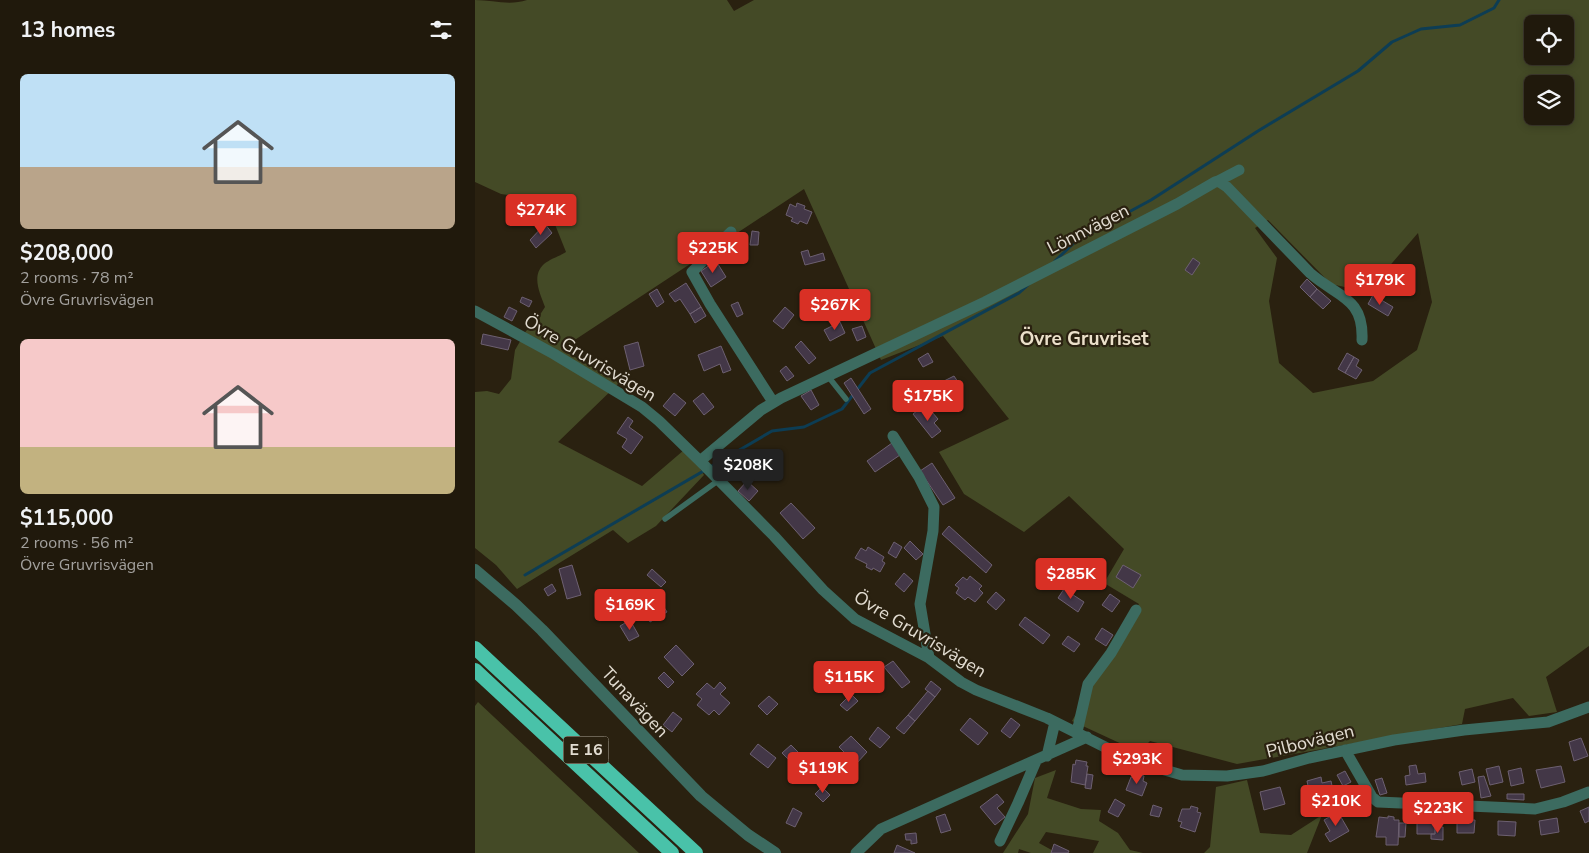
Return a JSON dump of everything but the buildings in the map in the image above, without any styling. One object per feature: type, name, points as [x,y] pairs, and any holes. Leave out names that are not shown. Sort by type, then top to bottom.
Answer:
[{"type":"highway","name":"E 16","points":[[475,648],[696,853]]},
{"type":"highway","name":"E 16","points":[[475,670],[672,853]]},
{"type":"street","name":"Lönnvägen","points":[[709,470],[754,416],[773,402],[985,302],[1168,209],[1239,170]]},
{"type":"street","points":[[1218,181],[1227,187],[1309,273],[1355,307],[1361,320],[1362,340]]},
{"type":"street","points":[[731,232],[714,247],[692,272],[716,314],[773,402]]},
{"type":"street","name":"Övre Gruvrisvägen","points":[[475,311],[554,354],[642,407],[709,470],[844,610],[866,626],[929,658],[961,682],[976,690],[1082,735]]},
{"type":"street","points":[[893,436],[919,477],[934,507],[931,540],[920,604],[929,658]]},
{"type":"street","name":"Tunavägen","points":[[475,570],[516,604],[701,796],[736,825],[775,853]]},
{"type":"street","points":[[856,853],[881,829],[1047,756],[1082,735],[1088,684],[1111,653],[1136,610]]},
{"type":"street","name":"Pilbovägen","points":[[1082,735],[1151,766],[1182,775],[1200,777],[1227,776],[1263,771],[1345,750],[1423,735],[1548,722],[1589,707]]},
{"type":"street","points":[[1047,756],[1055,722]]},
{"type":"street","points":[[1345,750],[1371,797],[1378,802],[1535,809],[1563,802],[1589,792]]},
{"type":"street","points":[[1000,841],[1036,761]]},
{"type":"lane","points":[[827,375],[846,399]]},
{"type":"lane","points":[[665,519],[709,470]]},
{"type":"green space","points":[[475,0],[507,3],[527,0],[727,0],[734,11],[754,0],[1589,0],[1589,646],[1546,677],[1557,712],[1529,716],[1513,698],[1465,709],[1462,724],[1237,764],[1150,741],[1139,752],[1072,721],[1139,604],[1104,583],[1124,549],[1069,496],[1024,532],[964,494],[939,452],[1009,419],[943,336],[881,360],[804,189],[561,349],[619,383],[558,442],[642,486],[684,450],[696,462],[704,475],[656,526],[628,543],[613,530],[517,589],[496,565],[475,548],[475,392],[487,391],[499,394],[511,379],[515,350],[526,331],[534,324],[545,307],[537,279],[540,269],[546,262],[566,252],[550,212],[548,201],[501,194],[475,182]],"holes":[[[1268,220],[1331,284],[1367,292],[1418,233],[1432,302],[1417,350],[1373,381],[1313,393],[1279,363],[1269,301],[1277,258],[1255,228]]]},
{"type":"green space","points":[[478,702],[639,853],[475,853],[475,706]]},
{"type":"green space","points":[[1056,770],[1047,798],[1081,809],[1101,810],[1099,821],[1118,833],[1130,850],[1143,853],[1093,853],[1099,841],[1046,832],[1039,843],[1057,853],[1031,853],[1019,849],[1018,853],[1003,853],[1028,814],[1035,778]]},
{"type":"green space","points":[[1247,780],[1260,833],[1291,835],[1322,815],[1307,853],[1204,853],[1210,847],[1216,787]]},
{"type":"waterway","points":[[1055,261],[1077,240],[1151,200],[1258,131],[1358,71],[1392,42],[1421,29],[1460,25],[1494,8],[1499,0]]},
{"type":"waterway","points":[[525,575],[772,431],[804,427],[842,409],[870,373],[1019,293],[1028,285]]},
{"type":"district","name":"Övre Gruvriset","points":[[1084,339]]}]
